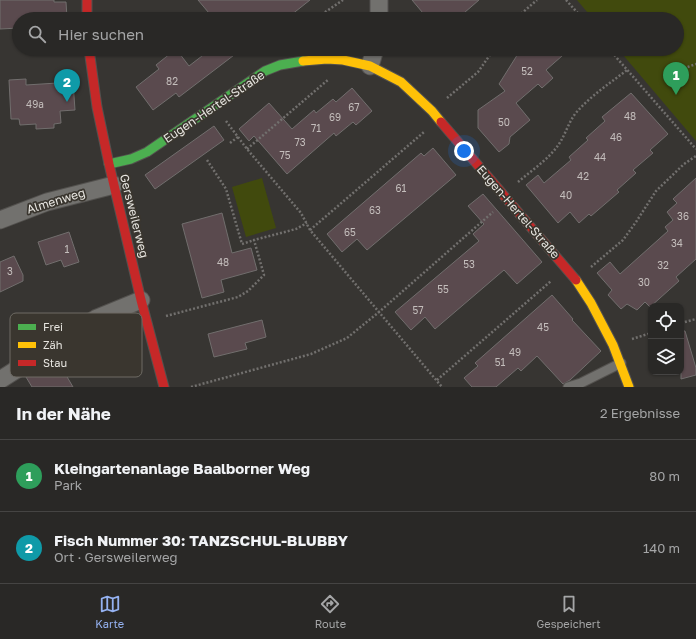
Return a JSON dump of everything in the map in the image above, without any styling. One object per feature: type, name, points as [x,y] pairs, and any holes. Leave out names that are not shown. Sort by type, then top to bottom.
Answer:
[{"type":"street","points":[[86,0],[87,12]]},
{"type":"street","points":[[379,0],[379,12]]},
{"type":"street","name":"Gersweilerweg","points":[[90,56],[96,108],[141,300],[164,387]]},
{"type":"street","points":[[370,66],[372,56]]},
{"type":"street","name":"Eugen-Hertel-Straße","points":[[109,164],[131,159],[147,152],[265,71],[280,65],[306,60],[328,59],[343,60],[370,66],[401,82],[432,111],[576,280],[605,328],[621,363],[629,387]]},
{"type":"street","name":"Almenweg","points":[[0,220],[47,202],[114,185]]},
{"type":"street","points":[[109,313],[141,300]]},
{"type":"street","points":[[0,380],[10,374]]},
{"type":"lane","points":[[568,387],[581,384],[621,363]]},
{"type":"path","points":[[325,12],[343,0]]},
{"type":"path","points":[[523,12],[537,0]]},
{"type":"path","points":[[566,0],[577,12]]},
{"type":"path","points":[[445,100],[478,72],[489,56]]},
{"type":"path","points":[[615,56],[696,149]]},
{"type":"path","points":[[665,75],[696,64]]},
{"type":"path","points":[[515,185],[552,153],[575,115],[590,98],[627,70]]},
{"type":"path","points":[[247,149],[331,77]]},
{"type":"path","points":[[225,120],[238,138],[301,213],[310,230],[442,387]]},
{"type":"path","points":[[310,230],[428,129]]},
{"type":"path","points":[[230,143],[238,138]]},
{"type":"path","points":[[587,270],[623,240],[656,191],[684,164],[696,156]]},
{"type":"path","points":[[207,160],[226,189],[242,244],[296,229],[307,223]]},
{"type":"path","points":[[191,387],[311,354],[347,338],[498,208]]},
{"type":"path","points":[[165,316],[238,298],[248,291],[264,275],[254,240]]},
{"type":"path","points":[[436,380],[556,276]]},
{"type":"path","points":[[684,322],[696,319]]},
{"type":"path","points":[[629,340],[648,334]]},
{"type":"green space","points":[[577,0],[696,0],[696,141],[624,56],[684,56],[684,12],[587,12]]},
{"type":"green space","points":[[262,178],[276,228],[246,237],[232,187]]},
{"type":"building","points":[[0,0],[54,0],[54,2],[66,2],[67,12],[12,12],[12,28],[0,29]]},
{"type":"building","points":[[198,0],[310,0],[295,12],[208,12]]},
{"type":"building","points":[[412,0],[479,0],[465,12],[422,12]]},
{"type":"building","points":[[167,56],[181,56],[189,66],[202,56],[233,56],[179,97],[176,93],[153,110],[136,87],[159,69],[156,65]]},
{"type":"building","points":[[517,56],[562,56],[546,70],[553,78],[542,88],[538,84],[516,103],[530,120],[510,137],[509,144],[499,152],[478,128],[478,110],[505,91],[499,84]]},
{"type":"building","points":[[26,79],[26,85],[73,82],[75,110],[60,111],[61,123],[54,124],[54,128],[36,129],[36,124],[20,125],[19,119],[11,119],[9,80]]},
{"type":"building","points":[[352,88],[372,111],[356,125],[353,122],[336,136],[334,133],[287,174],[254,136],[249,141],[239,129],[269,103],[292,129],[314,110],[316,113],[333,99],[336,102]]},
{"type":"building","points":[[631,93],[668,134],[650,150],[653,153],[633,170],[636,173],[617,190],[619,192],[591,216],[589,214],[579,223],[570,212],[558,223],[526,185],[538,175],[544,183],[571,160],[569,157],[588,140],[586,138],[605,121],[602,117]]},
{"type":"building","points":[[214,126],[224,140],[155,189],[145,175]]},
{"type":"building","points":[[433,148],[456,175],[367,250],[357,239],[342,252],[327,234],[421,153],[424,156]]},
{"type":"building","points":[[696,178],[696,259],[676,277],[679,281],[654,303],[648,303],[648,305],[645,302],[637,310],[627,304],[621,309],[608,295],[612,290],[597,273],[610,262],[620,274],[668,231],[665,227],[673,220],[667,212],[677,203],[673,199]]},
{"type":"building","points":[[483,194],[542,262],[517,284],[504,270],[435,329],[425,317],[411,330],[395,312],[479,241],[473,234],[484,224],[468,206]]},
{"type":"building","points":[[222,213],[232,253],[251,248],[257,270],[221,280],[224,292],[202,298],[182,224]]},
{"type":"building","points":[[69,232],[79,262],[64,267],[61,260],[46,265],[38,242]]},
{"type":"building","points":[[14,256],[23,275],[23,281],[0,292],[0,262]]},
{"type":"building","points":[[552,295],[573,319],[572,320],[601,351],[570,380],[563,384],[537,356],[521,371],[518,368],[496,387],[472,387],[464,378],[478,366],[475,363]]},
{"type":"building","points":[[262,320],[266,337],[245,343],[247,349],[214,357],[208,334]]},
{"type":"building","points":[[685,331],[696,368],[696,375],[681,379],[681,375],[684,375]]},
{"type":"building","points":[[26,377],[67,377],[73,387],[32,387]]},
{"type":"traffic: fast","points":[[109,164],[131,159],[147,152],[265,71],[280,65],[303,61]]},
{"type":"traffic: slow","points":[[303,61],[327,59],[343,60],[370,66],[401,82],[432,111],[441,122]]},
{"type":"traffic: slow","points":[[576,280],[591,303],[613,345],[629,387]]},
{"type":"traffic: jam","points":[[87,0],[87,12]]},
{"type":"traffic: jam","points":[[90,56],[97,107],[109,164],[141,300],[164,387]]},
{"type":"traffic: jam","points":[[441,122],[576,280]]},
{"type":"place","name":"Kleingartenanlage Baalborner Weg","points":[[676,95]]},
{"type":"place","name":"Fisch Nummer 30: TANZSCHUL-BLUBBY","points":[[67,102]]}]
